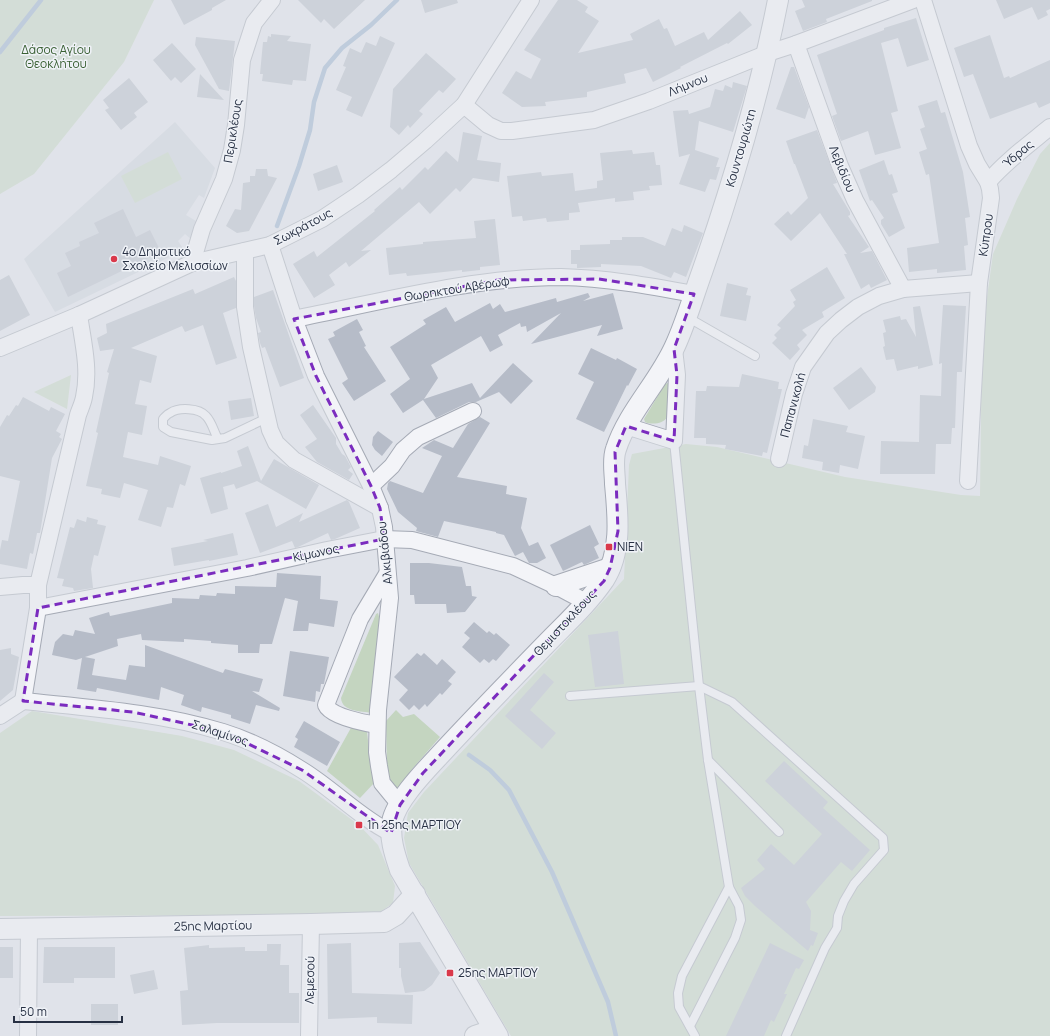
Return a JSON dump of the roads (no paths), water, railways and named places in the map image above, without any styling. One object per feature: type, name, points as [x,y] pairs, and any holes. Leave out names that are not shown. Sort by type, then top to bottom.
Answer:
[{"type":"street","name":"Περικλέους","points":[[192,263],[202,229],[224,179],[232,150],[236,125],[242,60],[254,23],[272,0]]},
{"type":"street","name":"Σωκράτους","points":[[0,348],[79,315],[192,263],[270,245],[322,219],[358,195],[408,155],[464,105],[531,0]]},
{"type":"street","name":"Κουντουριώτη","points":[[694,294],[721,215],[748,127],[768,52],[778,0]]},
{"type":"street","name":"Λήμνου","points":[[464,105],[488,125],[501,131],[512,131],[594,120],[649,101],[768,52],[796,44],[914,0]]},
{"type":"street","name":"Κύπρου","points":[[923,0],[970,150],[988,182],[991,198],[979,283],[968,481]]},
{"type":"street","name":"Λεβιδίου","points":[[796,44],[840,166],[855,200],[902,289]]},
{"type":"street","name":"Ύδρας","points":[[988,182],[1016,154],[1050,127]]},
{"type":"street","name":"Αλκιβιάδου","points":[[270,245],[294,319],[316,376],[372,486],[380,508],[384,527],[390,598],[377,726],[377,752],[381,779],[387,790],[400,805]]},
{"type":"street","points":[[245,251],[245,307],[251,347],[270,430],[276,443],[294,460],[380,508]]},
{"type":"street","name":"Θωρηκτού Αβέρωφ","points":[[294,319],[498,280],[561,277],[599,279],[633,283],[694,294]]},
{"type":"street","name":"Παπανικολή","points":[[779,459],[797,381],[803,367],[827,333],[841,320],[858,307],[880,296],[902,289],[979,283]]},
{"type":"street","name":"Θεμιστοκλέους","points":[[489,1033],[415,894],[409,887],[400,870],[394,851],[391,833],[392,822],[400,805],[423,773],[471,720],[586,602],[604,581],[610,568],[618,531],[614,469],[615,452],[626,426],[674,349],[687,317],[694,294]]},
{"type":"street","points":[[0,716],[23,701],[38,608],[38,585],[78,415],[84,397],[87,375],[79,315]]},
{"type":"street","points":[[626,426],[674,441],[676,376],[674,349]]},
{"type":"street","points":[[372,486],[392,466],[403,450],[418,437],[473,411]]},
{"type":"street","name":"Κίμωνος","points":[[38,608],[247,568],[384,539],[412,540],[513,566],[586,602]]},
{"type":"street","points":[[556,586],[610,568]]},
{"type":"street","points":[[377,726],[340,716],[327,708],[326,705],[360,619],[388,574]]},
{"type":"street","points":[[0,587],[38,585]]},
{"type":"street","name":"Σαλαμίνος","points":[[23,701],[133,712],[190,723],[224,732],[254,744],[302,770],[376,824],[391,833]]},
{"type":"street","name":"25ης Μαρτίου","points":[[0,929],[384,922],[396,915],[415,894]]},
{"type":"street","name":"Λεμεσού","points":[[309,1036],[311,924]]},
{"type":"street","points":[[28,1036],[29,929]]},
{"type":"lane","points":[[687,317],[755,356]]},
{"type":"lane","points":[[218,439],[206,416],[199,411],[177,410],[169,413],[163,419],[163,427],[171,432],[212,440],[225,438],[267,418]]},
{"type":"lane","points":[[674,441],[708,760],[729,887],[739,906],[741,920],[735,938],[690,1026]]},
{"type":"lane","points":[[570,696],[699,686],[732,702],[883,838],[884,850],[854,884],[844,901],[838,916],[837,928],[825,948],[786,1036]]},
{"type":"lane","points":[[708,760],[779,832]]},
{"type":"lane","points":[[694,1036],[679,1008],[678,993],[682,976],[729,887]]},
{"type":"waterway","points":[[0,52],[41,0]]},
{"type":"waterway","points":[[277,226],[299,166],[310,130],[314,102],[325,68],[342,48],[371,25],[397,0]]},
{"type":"waterway","points":[[469,755],[490,770],[509,790],[552,872],[608,1002],[616,1036]]},
{"type":"place","name":"4ο Δημοτικό Σχολείο Μελισσίων","points":[[114,259]]},
{"type":"place","name":"ΝΙΕΝ","points":[[609,547]]},
{"type":"place","name":"1η 25ης ΜΑΡΤΙΟΥ","points":[[359,825]]},
{"type":"place","name":"25ης ΜΑΡΤΙΟΥ","points":[[450,973]]},
{"type":"park label","name":"Δάσος Αγίου Θεοκλήτου","points":[[56,57]]}]
